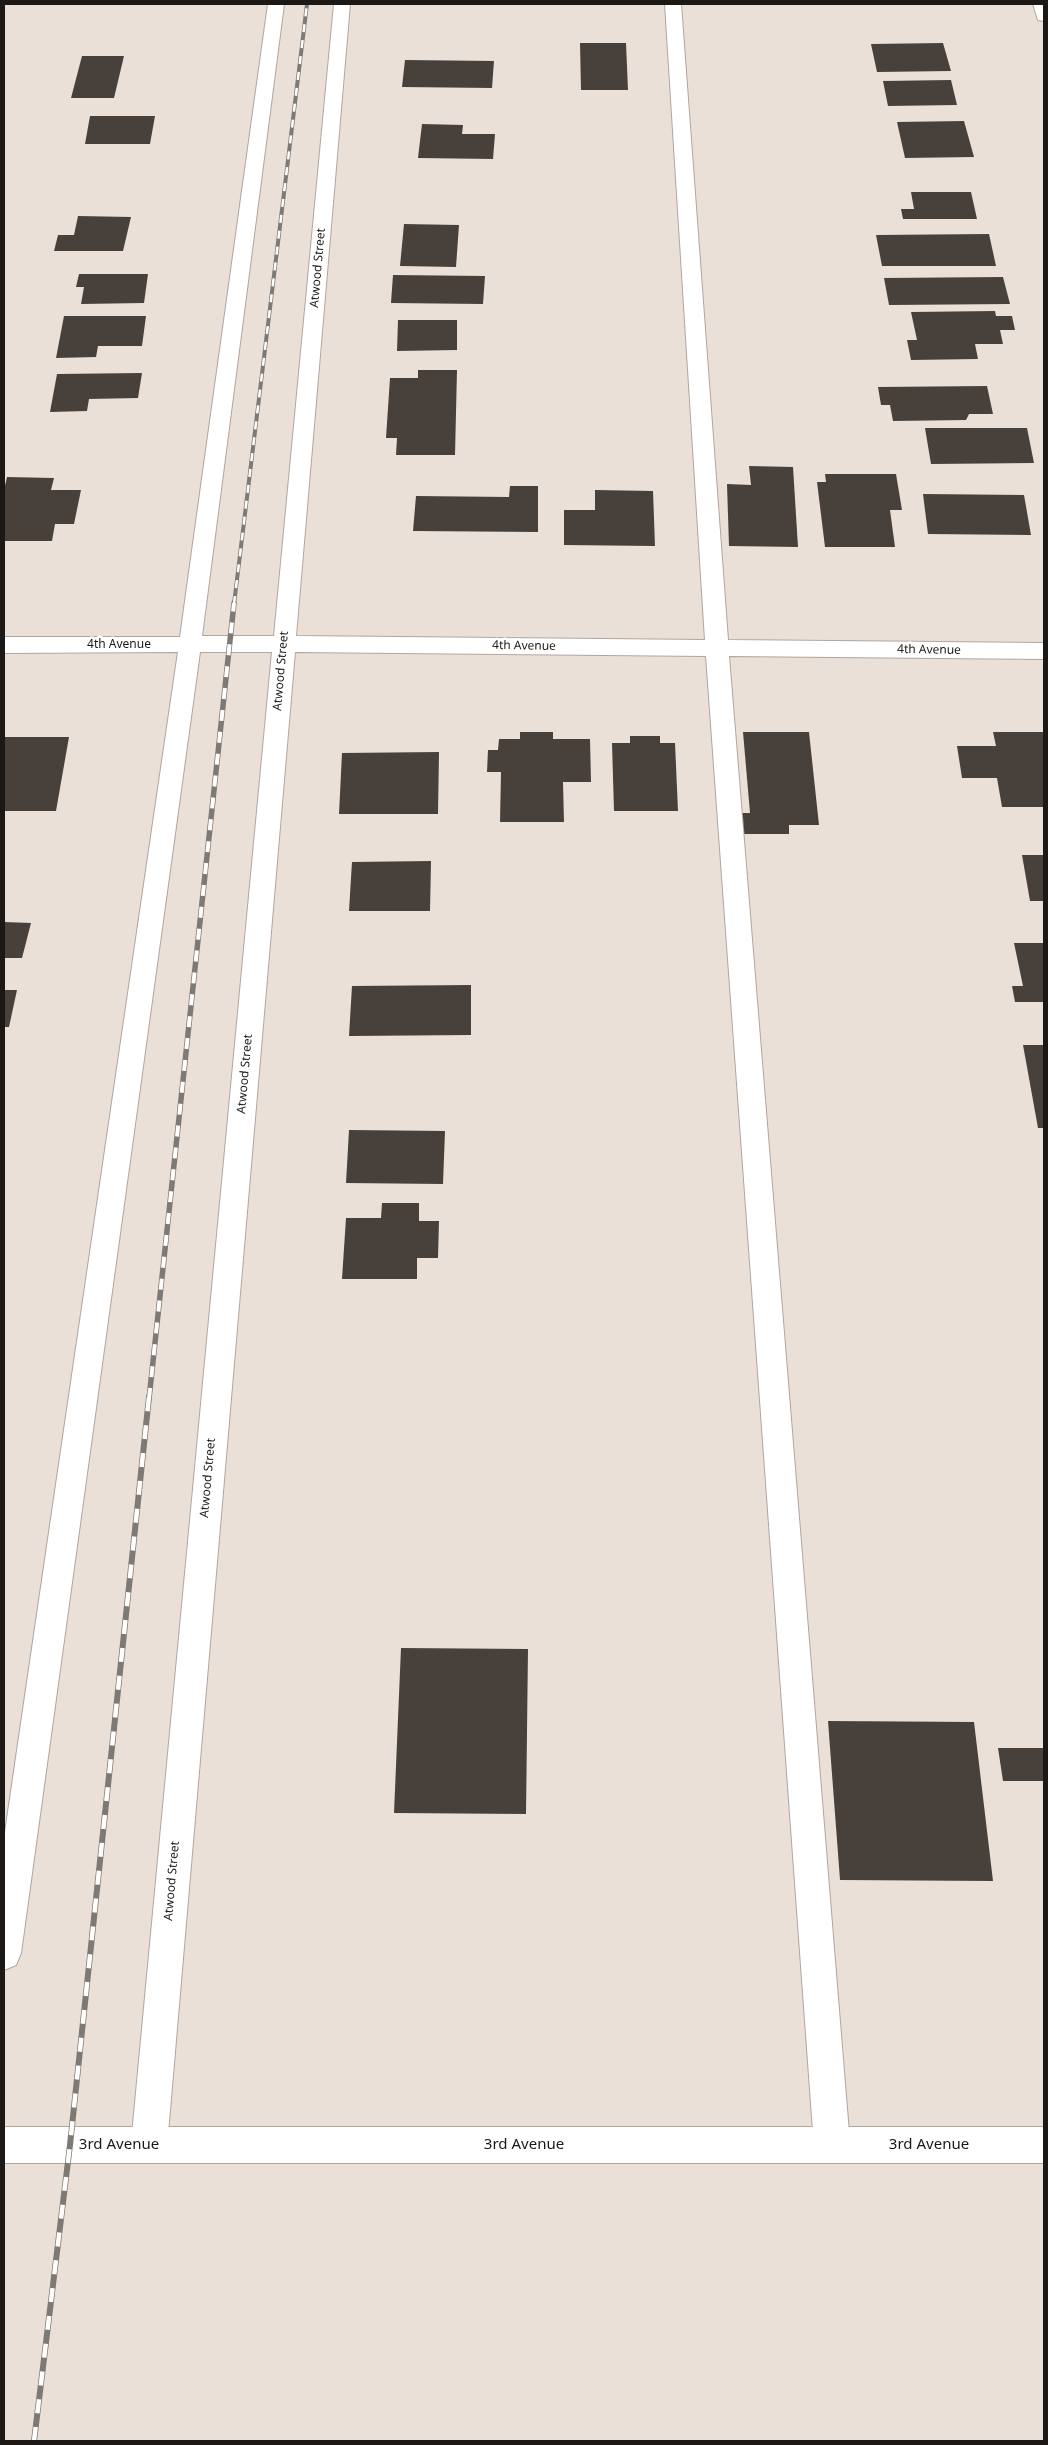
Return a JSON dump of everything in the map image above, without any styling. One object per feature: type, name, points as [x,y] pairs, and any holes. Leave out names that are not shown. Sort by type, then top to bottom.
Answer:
[{"type":"street","points":[[4,1953],[190,645],[276,4]]},
{"type":"street","name":"Atwood Street","points":[[149,2145],[342,4]]},
{"type":"street","points":[[673,4],[718,648],[832,2145]]},
{"type":"street","points":[[1041,4],[1044,16]]},
{"type":"street","name":"4th Avenue","points":[[4,645],[283,644],[1044,651]]},
{"type":"street","name":"3rd Avenue","points":[[4,2145],[1044,2145]]},
{"type":"building","points":[[580,43],[626,43],[628,90],[581,90]]},
{"type":"building","points":[[943,43],[951,71],[877,72],[871,44]]},
{"type":"building","points":[[82,56],[124,56],[114,98],[71,98]]},
{"type":"building","points":[[405,60],[494,61],[492,88],[402,87]]},
{"type":"building","points":[[951,80],[957,105],[888,106],[883,81]]},
{"type":"building","points":[[90,116],[155,116],[150,144],[85,144]]},
{"type":"building","points":[[964,121],[974,157],[905,158],[897,122]]},
{"type":"building","points":[[422,124],[463,125],[462,134],[495,134],[493,159],[418,158]]},
{"type":"building","points":[[911,192],[971,192],[977,219],[903,219],[901,209],[914,209]]},
{"type":"building","points":[[78,216],[131,217],[123,251],[54,251],[58,235],[74,235]]},
{"type":"building","points":[[404,224],[459,225],[456,267],[400,266]]},
{"type":"building","points":[[989,234],[996,266],[882,266],[876,235]]},
{"type":"building","points":[[79,274],[148,274],[144,303],[81,304],[84,287],[76,287]]},
{"type":"building","points":[[393,275],[485,276],[483,304],[391,303]]},
{"type":"building","points":[[1003,277],[1010,304],[889,305],[884,278]]},
{"type":"building","points":[[995,311],[996,316],[1012,316],[1015,330],[1000,330],[1003,344],[975,344],[978,359],[911,360],[907,340],[917,340],[911,312]]},
{"type":"building","points":[[64,316],[146,316],[142,346],[98,346],[96,357],[56,358]]},
{"type":"building","points":[[398,320],[457,320],[457,350],[397,351]]},
{"type":"building","points":[[418,370],[457,370],[455,455],[396,455],[397,438],[386,438],[390,378],[418,378]]},
{"type":"building","points":[[142,373],[138,398],[89,399],[87,411],[50,412],[57,374]]},
{"type":"building","points":[[987,386],[993,414],[969,414],[966,420],[893,421],[890,405],[881,405],[878,387]]},
{"type":"building","points":[[925,428],[1027,428],[1034,463],[931,464]]},
{"type":"building","points":[[749,466],[793,467],[798,547],[729,546],[727,484],[751,485]]},
{"type":"building","points":[[825,474],[896,474],[902,510],[890,510],[895,547],[825,547],[817,482],[826,482]]},
{"type":"building","points":[[7,477],[54,478],[51,490],[81,490],[74,524],[55,524],[52,541],[4,541],[4,490]]},
{"type":"building","points":[[510,486],[538,486],[538,532],[413,531],[416,496],[509,497]]},
{"type":"building","points":[[595,490],[653,491],[655,546],[564,545],[564,510],[595,510]]},
{"type":"building","points":[[923,494],[1024,495],[1031,535],[928,534]]},
{"type":"building","points":[[520,732],[553,732],[553,739],[590,739],[591,782],[563,782],[564,822],[500,822],[501,772],[487,772],[488,750],[498,750],[499,739],[520,739]]},
{"type":"building","points":[[743,732],[809,732],[819,825],[789,825],[789,834],[742,834],[740,813],[750,813]]},
{"type":"building","points":[[993,732],[1044,732],[1044,807],[1002,807],[997,778],[962,778],[957,746],[996,746]]},
{"type":"building","points":[[630,736],[660,736],[660,743],[675,743],[678,811],[614,811],[612,743],[630,743]]},
{"type":"building","points":[[4,737],[69,737],[56,811],[4,811]]},
{"type":"building","points":[[439,752],[438,814],[339,814],[342,753]]},
{"type":"building","points":[[1022,855],[1044,855],[1044,901],[1030,901]]},
{"type":"building","points":[[431,861],[430,911],[349,911],[352,862]]},
{"type":"building","points":[[4,922],[31,923],[22,958],[4,958]]},
{"type":"building","points":[[1014,943],[1044,943],[1044,1002],[1015,1002],[1012,986],[1023,986]]},
{"type":"building","points":[[471,985],[471,1035],[349,1036],[352,986]]},
{"type":"building","points":[[4,990],[17,990],[9,1027],[4,1027]]},
{"type":"building","points":[[1023,1045],[1044,1045],[1044,1128],[1038,1128]]},
{"type":"building","points":[[349,1130],[445,1131],[443,1184],[346,1183]]},
{"type":"building","points":[[382,1203],[419,1203],[419,1221],[439,1221],[438,1258],[417,1258],[417,1279],[342,1279],[346,1218],[381,1218]]},
{"type":"building","points":[[401,1648],[528,1649],[526,1814],[394,1813]]},
{"type":"building","points":[[828,1721],[974,1722],[993,1881],[840,1880]]},
{"type":"building","points":[[998,1748],[1044,1748],[1044,1781],[1003,1781]]},
{"type":"railway","points":[[234,604],[307,4]]},
{"type":"railway","points":[[149,1399],[234,603]]},
{"type":"railway","points":[[34,2441],[70,2145],[149,1397]]}]
